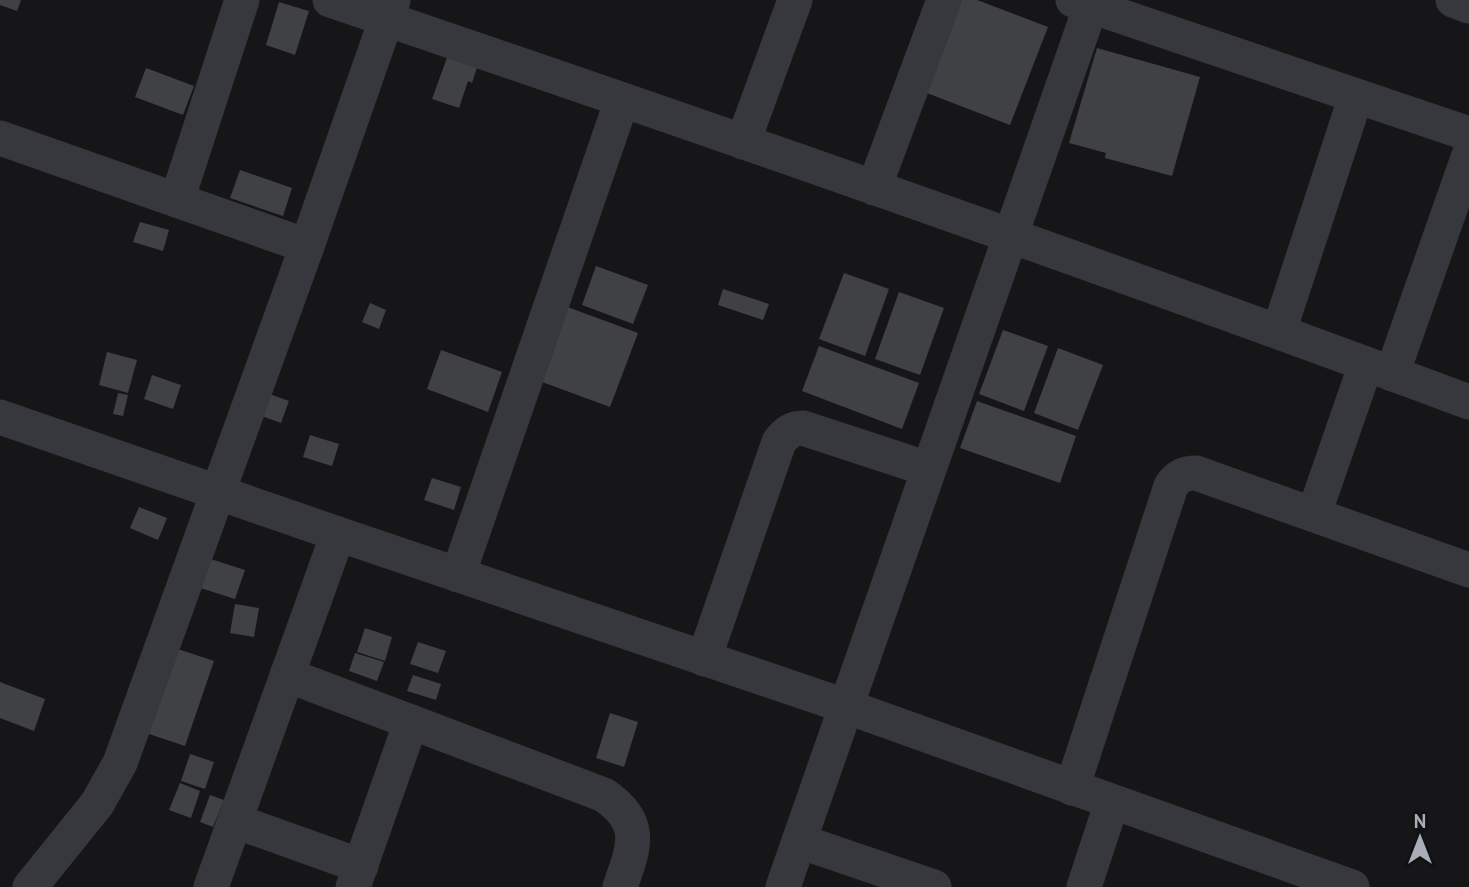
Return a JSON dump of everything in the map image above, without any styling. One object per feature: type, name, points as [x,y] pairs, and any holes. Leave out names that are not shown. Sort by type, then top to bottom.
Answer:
[{"type":"street","points":[[177,200],[242,0]]},
{"type":"street","points":[[330,0],[389,10],[622,100],[1010,234],[1469,402]]},
{"type":"street","points":[[743,142],[795,0]]},
{"type":"street","points":[[874,188],[944,0]]},
{"type":"street","points":[[1452,0],[1469,6]]},
{"type":"street","points":[[783,887],[1010,234],[1086,2],[1469,134]]},
{"type":"street","points":[[30,887],[97,804],[120,764],[389,10]]},
{"type":"street","points":[[1279,331],[1356,96]]},
{"type":"street","points":[[458,575],[622,100]]},
{"type":"street","points":[[0,138],[307,246]]},
{"type":"street","points":[[1314,514],[1379,369],[1469,155]]},
{"type":"street","points":[[0,417],[845,706],[1347,886]]},
{"type":"street","points":[[704,659],[779,442],[792,429],[803,428],[928,469]]},
{"type":"street","points":[[1072,788],[1171,486],[1177,478],[1186,473],[1196,473],[1469,570]]},
{"type":"street","points":[[211,887],[338,534]]},
{"type":"street","points":[[287,675],[604,795],[626,815],[632,829],[634,844],[620,887]]},
{"type":"street","points":[[235,821],[357,876],[411,722]]},
{"type":"street","points":[[1084,887],[1112,802]]},
{"type":"street","points":[[799,841],[928,886]]},
{"type":"building","points":[[0,0],[21,0],[17,11],[0,5]]},
{"type":"building","points":[[954,0],[977,0],[1048,27],[1010,125],[919,90]]},
{"type":"building","points":[[279,2],[309,11],[295,55],[266,45]]},
{"type":"building","points":[[1097,48],[1200,77],[1172,176],[1105,158],[1106,153],[1069,143]]},
{"type":"building","points":[[448,55],[478,64],[472,83],[468,81],[459,108],[432,99]]},
{"type":"building","points":[[146,68],[194,86],[183,115],[135,97]]},
{"type":"building","points":[[240,170],[292,188],[283,216],[230,198]]},
{"type":"building","points":[[140,222],[169,230],[163,251],[133,242]]},
{"type":"building","points":[[596,266],[648,285],[633,324],[582,305]]},
{"type":"building","points":[[844,273],[889,289],[865,356],[819,339]]},
{"type":"building","points":[[723,289],[769,304],[763,320],[718,305]]},
{"type":"building","points":[[899,292],[944,308],[920,375],[875,359]]},
{"type":"building","points":[[370,303],[386,310],[379,329],[362,322]]},
{"type":"building","points":[[562,305],[638,333],[610,407],[534,379]]},
{"type":"building","points":[[1003,330],[1048,346],[1024,411],[979,394]]},
{"type":"building","points":[[819,346],[919,383],[902,429],[802,391]]},
{"type":"building","points":[[1058,348],[1103,365],[1078,430],[1034,413]]},
{"type":"building","points":[[441,350],[502,372],[488,412],[427,389]]},
{"type":"building","points":[[107,352],[137,360],[128,393],[99,385]]},
{"type":"building","points":[[152,375],[181,385],[173,409],[144,399]]},
{"type":"building","points":[[261,391],[289,401],[281,423],[253,413]]},
{"type":"building","points":[[118,393],[128,395],[123,416],[113,414]]},
{"type":"building","points":[[977,401],[1076,436],[1060,483],[960,448]]},
{"type":"building","points":[[310,435],[339,444],[332,466],[303,457]]},
{"type":"building","points":[[432,478],[461,487],[454,510],[424,500]]},
{"type":"building","points":[[139,507],[167,518],[158,540],[130,528]]},
{"type":"building","points":[[201,556],[245,570],[235,599],[191,585]]},
{"type":"building","points":[[235,604],[259,608],[254,637],[230,633]]},
{"type":"building","points":[[365,628],[392,637],[385,661],[357,652]]},
{"type":"building","points":[[418,642],[446,651],[438,673],[410,664]]},
{"type":"building","points":[[169,646],[214,661],[185,746],[140,731]]},
{"type":"building","points":[[355,653],[384,662],[377,681],[349,671]]},
{"type":"building","points":[[413,675],[441,684],[436,700],[407,691]]},
{"type":"building","points":[[0,682],[45,699],[34,731],[0,718]]},
{"type":"building","points":[[610,713],[638,722],[624,767],[596,758]]},
{"type":"building","points":[[190,754],[214,762],[205,789],[181,781]]},
{"type":"building","points":[[180,783],[200,791],[191,818],[169,810]]},
{"type":"building","points":[[210,795],[224,800],[213,827],[200,822]]}]
